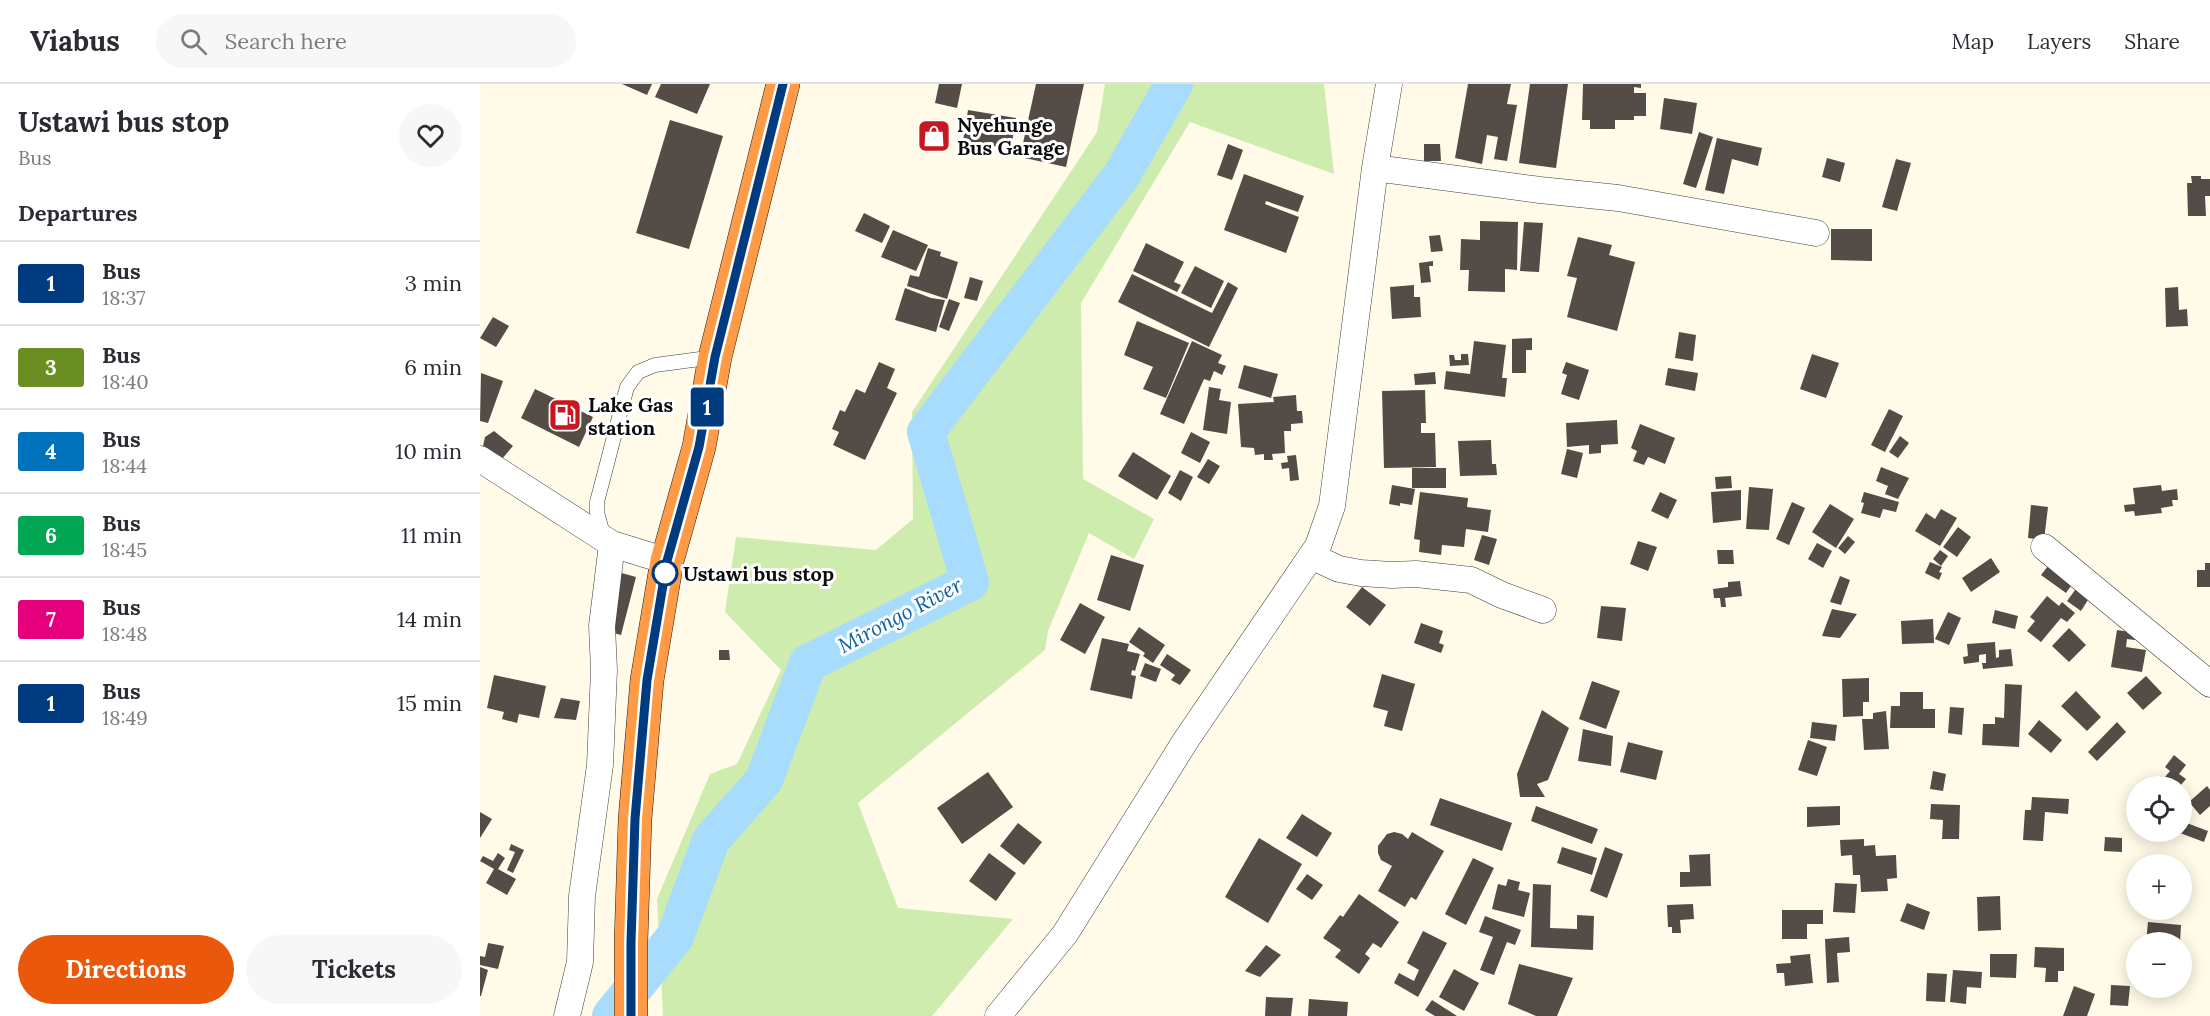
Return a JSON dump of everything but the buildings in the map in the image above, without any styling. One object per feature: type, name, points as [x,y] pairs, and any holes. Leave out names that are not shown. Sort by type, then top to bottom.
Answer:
[{"type":"highway","points":[[631,1016],[635,819],[647,680],[667,561],[699,447],[715,357],[783,84]]},
{"type":"street","points":[[998,1016],[1065,934],[1186,740],[1318,546],[1332,506],[1375,168],[1389,84]]},
{"type":"street","points":[[1375,168],[1618,198],[1816,233]]},
{"type":"street","points":[[480,459],[608,542],[667,561]]},
{"type":"street","points":[[567,1016],[580,962],[582,896],[600,765],[604,670],[602,626],[608,542]]},
{"type":"street","points":[[2044,547],[2210,684]]},
{"type":"street","points":[[1311,556],[1339,569],[1361,573],[1416,574],[1471,580],[1502,595],[1544,610]]},
{"type":"lane","points":[[608,542],[597,512],[597,502],[627,387],[638,372],[655,365],[715,357]]},
{"type":"green space","points":[[1105,84],[1324,84],[1334,174],[1190,122],[1081,303],[1083,479],[1154,519],[1134,559],[1089,533],[1048,631],[1045,650],[858,803],[898,908],[1013,919],[932,1016],[663,1016],[657,899],[710,774],[737,764],[781,670],[725,612],[736,537],[876,550],[913,519],[912,412],[1097,132]]},
{"type":"waterway","name":"Mirongo River","points":[[611,1016],[675,937],[711,840],[764,780],[808,663],[970,582],[926,432],[1121,176],[1174,84]]},
{"type":"bus line","name":"1","points":[[631,1016],[635,819],[647,680],[667,561],[699,447],[715,357],[783,84]]},
{"type":"place","name":"Nyehunge Bus Garage","points":[[934,136]]},
{"type":"place","name":"Lake Gas station","points":[[565,415]]},
{"type":"place","name":"Ustawi bus stop","points":[[665,573]]}]
